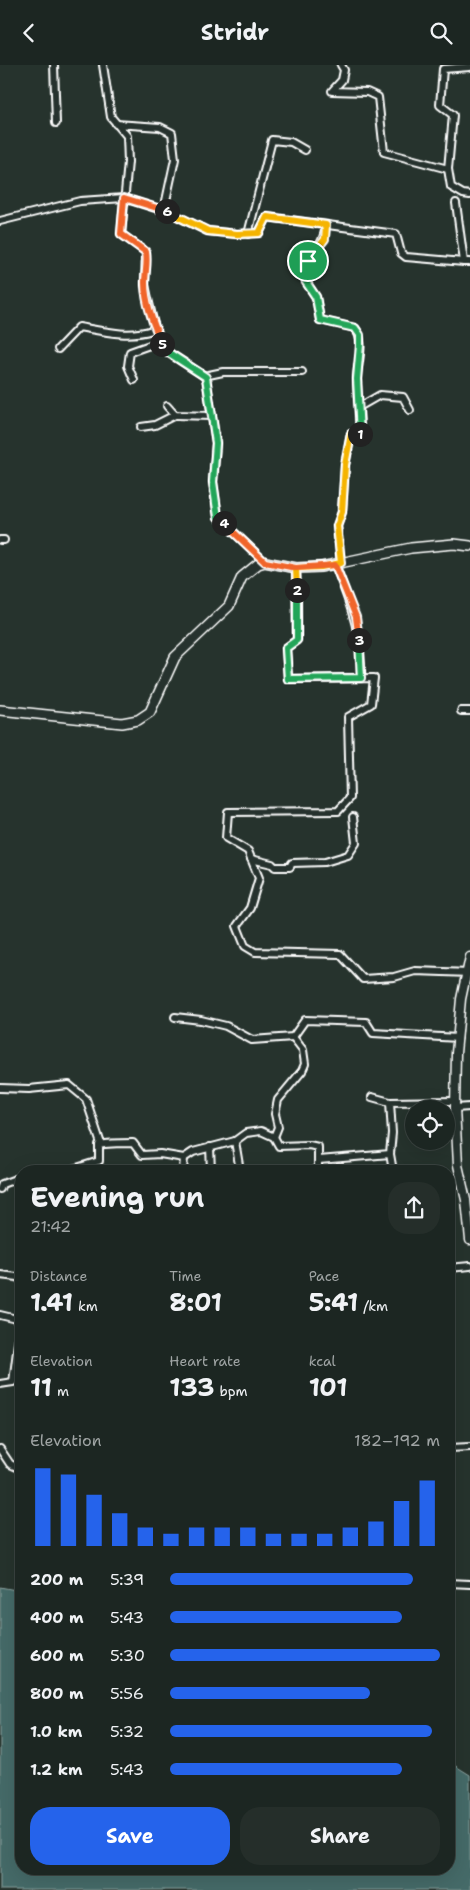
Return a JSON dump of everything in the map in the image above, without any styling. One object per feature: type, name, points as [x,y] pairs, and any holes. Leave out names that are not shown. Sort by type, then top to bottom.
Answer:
[{"type":"main road","points":[[0,710],[122,723],[138,720],[150,712],[175,657],[229,606],[242,577],[250,569],[265,562],[296,568],[338,564],[411,548],[454,545],[470,546]]},
{"type":"street","points":[[54,65],[56,123]]},
{"type":"street","points":[[104,65],[111,117],[127,137],[128,162],[121,234],[146,252],[145,285],[154,325],[166,351],[206,377],[216,443],[213,482],[218,517],[265,562]]},
{"type":"street","points":[[341,65],[344,70],[342,80],[332,91],[367,91],[378,97],[384,152],[448,169]]},
{"type":"street","points":[[470,67],[443,69],[440,105],[453,115],[448,169],[451,187],[463,194],[470,195]]},
{"type":"street","points":[[116,124],[160,127],[172,133],[176,148],[175,159],[164,210]]},
{"type":"street","points":[[248,234],[272,140],[291,142],[305,150]]},
{"type":"street","points":[[0,221],[80,201],[124,198],[164,210],[208,231],[259,233],[267,217],[396,234],[401,253],[406,257],[467,262],[456,203]]},
{"type":"street","points":[[326,225],[325,239],[308,261],[306,282],[316,297],[320,320],[355,328],[360,335],[357,379],[360,434],[351,434],[345,465],[342,512],[337,526],[338,564],[356,617],[361,654],[361,678]]},
{"type":"street","points":[[58,349],[79,327],[117,334],[144,333],[152,329],[154,325]]},
{"type":"street","points":[[134,380],[128,366],[130,352],[161,341]]},
{"type":"street","points":[[204,376],[223,372],[302,371]]},
{"type":"street","points":[[359,407],[380,395],[403,397],[410,410]]},
{"type":"street","points":[[167,406],[175,415]]},
{"type":"street","points":[[141,427],[155,425],[175,415],[212,416]]},
{"type":"street","points":[[296,568],[297,640],[286,648],[288,679],[374,678],[371,704],[348,717],[350,798],[338,811],[228,812],[226,838],[248,851],[259,878],[250,908],[237,926],[245,946],[255,952],[340,954],[363,979],[394,977],[415,971],[442,974],[469,973]]},
{"type":"street","points":[[461,711],[470,711]]},
{"type":"street","points":[[251,859],[272,864],[275,867],[290,867],[292,863],[325,862],[348,855],[356,843],[353,817]]},
{"type":"street","points":[[470,957],[469,973],[462,999],[458,1038],[455,1104],[458,1165],[466,1200],[470,1239]]},
{"type":"street","points":[[175,1017],[202,1020],[226,1026],[252,1040],[293,1037]]},
{"type":"street","points":[[293,1037],[304,1021],[366,1022],[374,1033],[458,1038]]},
{"type":"street","points":[[274,1137],[278,1127],[275,1114],[278,1100],[302,1071],[305,1064],[303,1050],[293,1037]]},
{"type":"street","points":[[0,1088],[29,1089],[69,1085],[86,1099],[101,1145],[98,1161],[85,1165]]},
{"type":"street","points":[[372,1097],[390,1102],[405,1102]]},
{"type":"street","points":[[390,1102],[392,1133],[390,1154],[392,1165]]},
{"type":"street","points":[[455,1104],[470,1107]]},
{"type":"street","points":[[101,1145],[114,1146],[119,1143],[133,1143],[142,1155],[160,1154],[184,1158],[193,1152],[235,1141],[246,1133],[261,1131],[274,1137],[279,1146],[309,1145],[318,1147],[319,1165]]},
{"type":"street","points":[[235,1141],[239,1165]]},
{"type":"street","points":[[210,1147],[211,1165]]},
{"type":"street","points":[[319,1160],[390,1154]]},
{"type":"street","points":[[183,1165],[184,1158]]},
{"type":"street","points":[[0,1189],[2,1184],[15,1179]]},
{"type":"street","points":[[455,1268],[470,1267]]},
{"type":"street","points":[[0,1275],[15,1277]]},
{"type":"street","points":[[0,1315],[15,1319]]},
{"type":"street","points":[[0,1384],[13,1382],[15,1366]]},
{"type":"street","points":[[455,1448],[470,1447]]},
{"type":"street","points":[[0,1449],[10,1464],[15,1466]]},
{"type":"street","points":[[455,1583],[470,1584]]},
{"type":"water","points":[[0,1587],[15,1590],[15,1875],[455,1875],[455,1766],[470,1775],[470,1890],[0,1890]]},
{"type":"route","points":[[308,261],[306,282],[316,297],[320,320],[355,328],[360,335],[357,379],[360,434],[351,434],[345,465],[342,512],[337,526],[341,563],[321,567],[296,568],[297,640],[286,648],[288,679],[361,678],[361,654],[356,617],[335,565],[321,567],[296,568],[265,562],[218,517],[213,482],[216,443],[206,377],[166,351],[154,325],[145,285],[146,252],[121,234],[124,198],[171,213],[208,231],[237,234],[259,233],[267,217],[326,225],[325,239],[308,261]]}]
